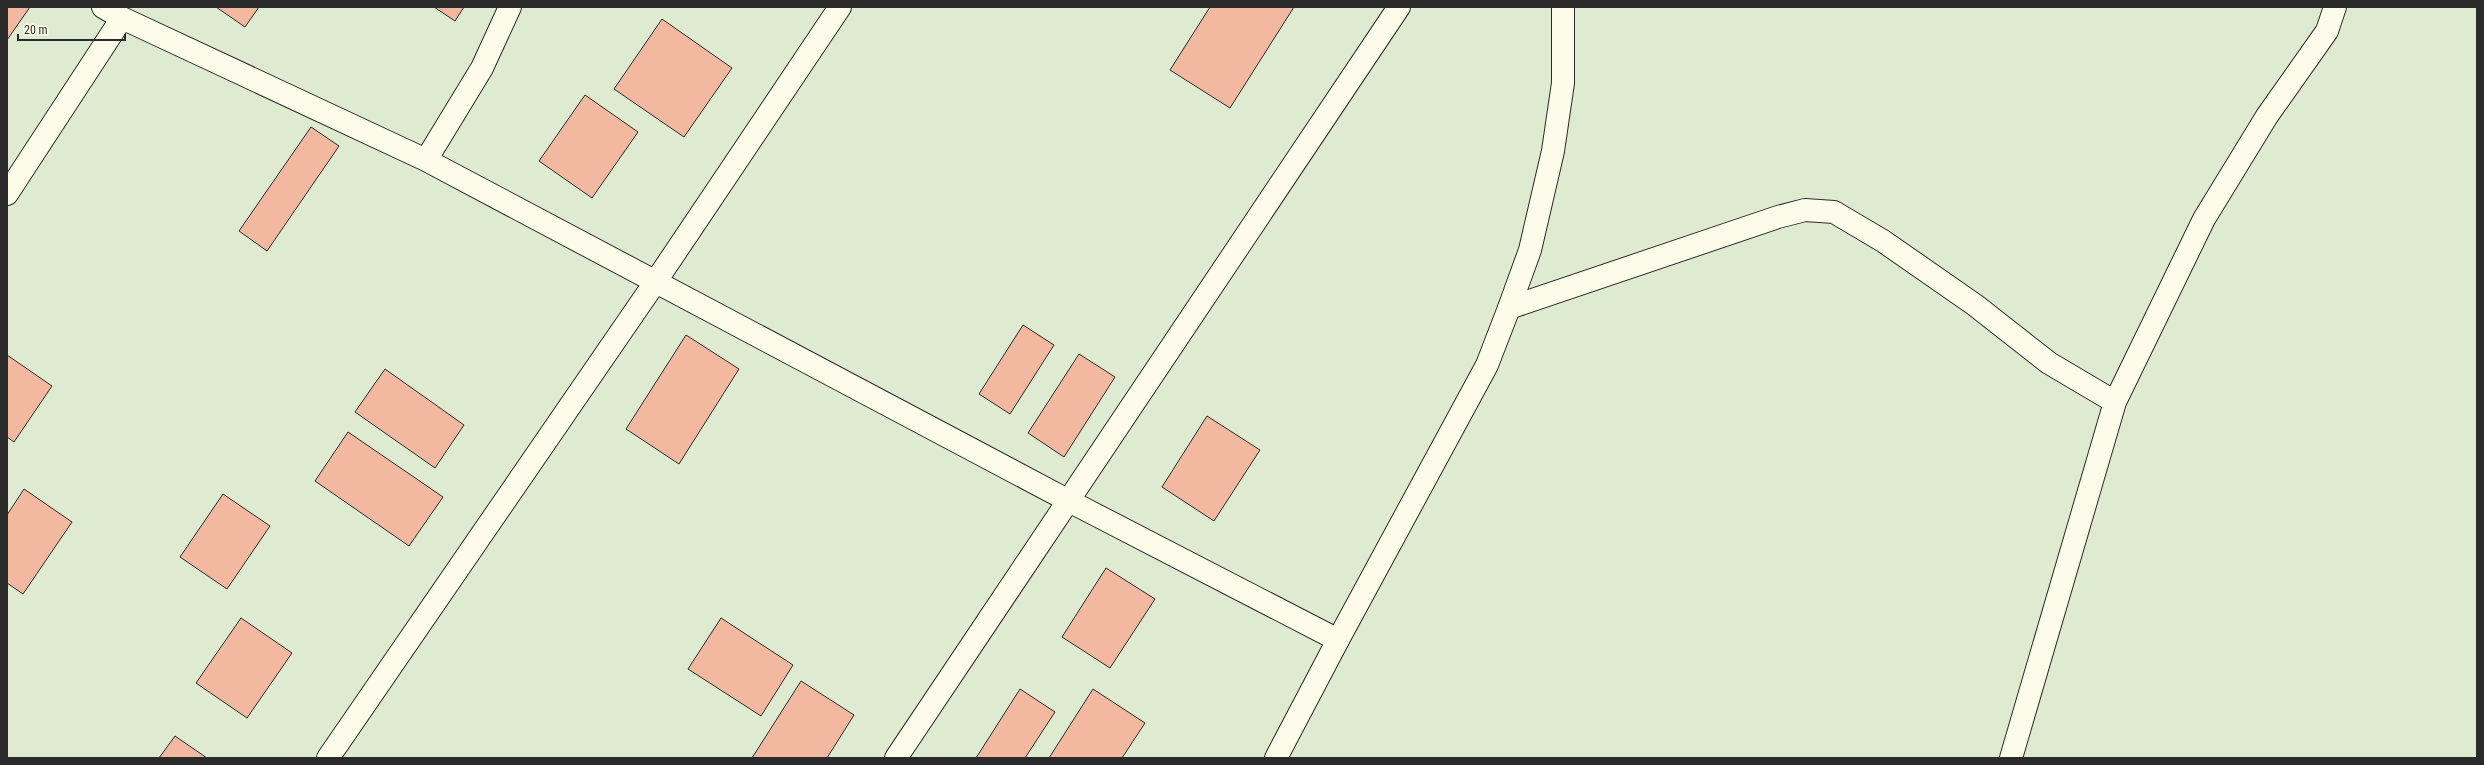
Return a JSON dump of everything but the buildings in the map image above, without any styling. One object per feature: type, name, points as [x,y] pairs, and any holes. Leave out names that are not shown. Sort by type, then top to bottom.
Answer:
[{"type":"street","points":[[426,160],[482,68],[510,7]]},
{"type":"street","points":[[328,758],[656,281],[840,7]]},
{"type":"street","points":[[896,758],[1069,502],[1399,7]]},
{"type":"street","points":[[1276,758],[1487,365],[1509,308],[1530,250],[1553,151],[1563,83],[1563,7]]},
{"type":"street","points":[[2011,758],[2115,402],[2204,219],[2267,116],[2327,31],[2335,7]]},
{"type":"street","points":[[7,194],[112,12],[426,160],[1069,502],[1338,640]]},
{"type":"street","points":[[1509,308],[1778,216],[1805,210],[1834,212],[1884,241],[1975,305],[2050,363],[2115,402]]},
{"type":"green space","points":[[7,7],[2477,7],[2477,758],[7,758]]}]
